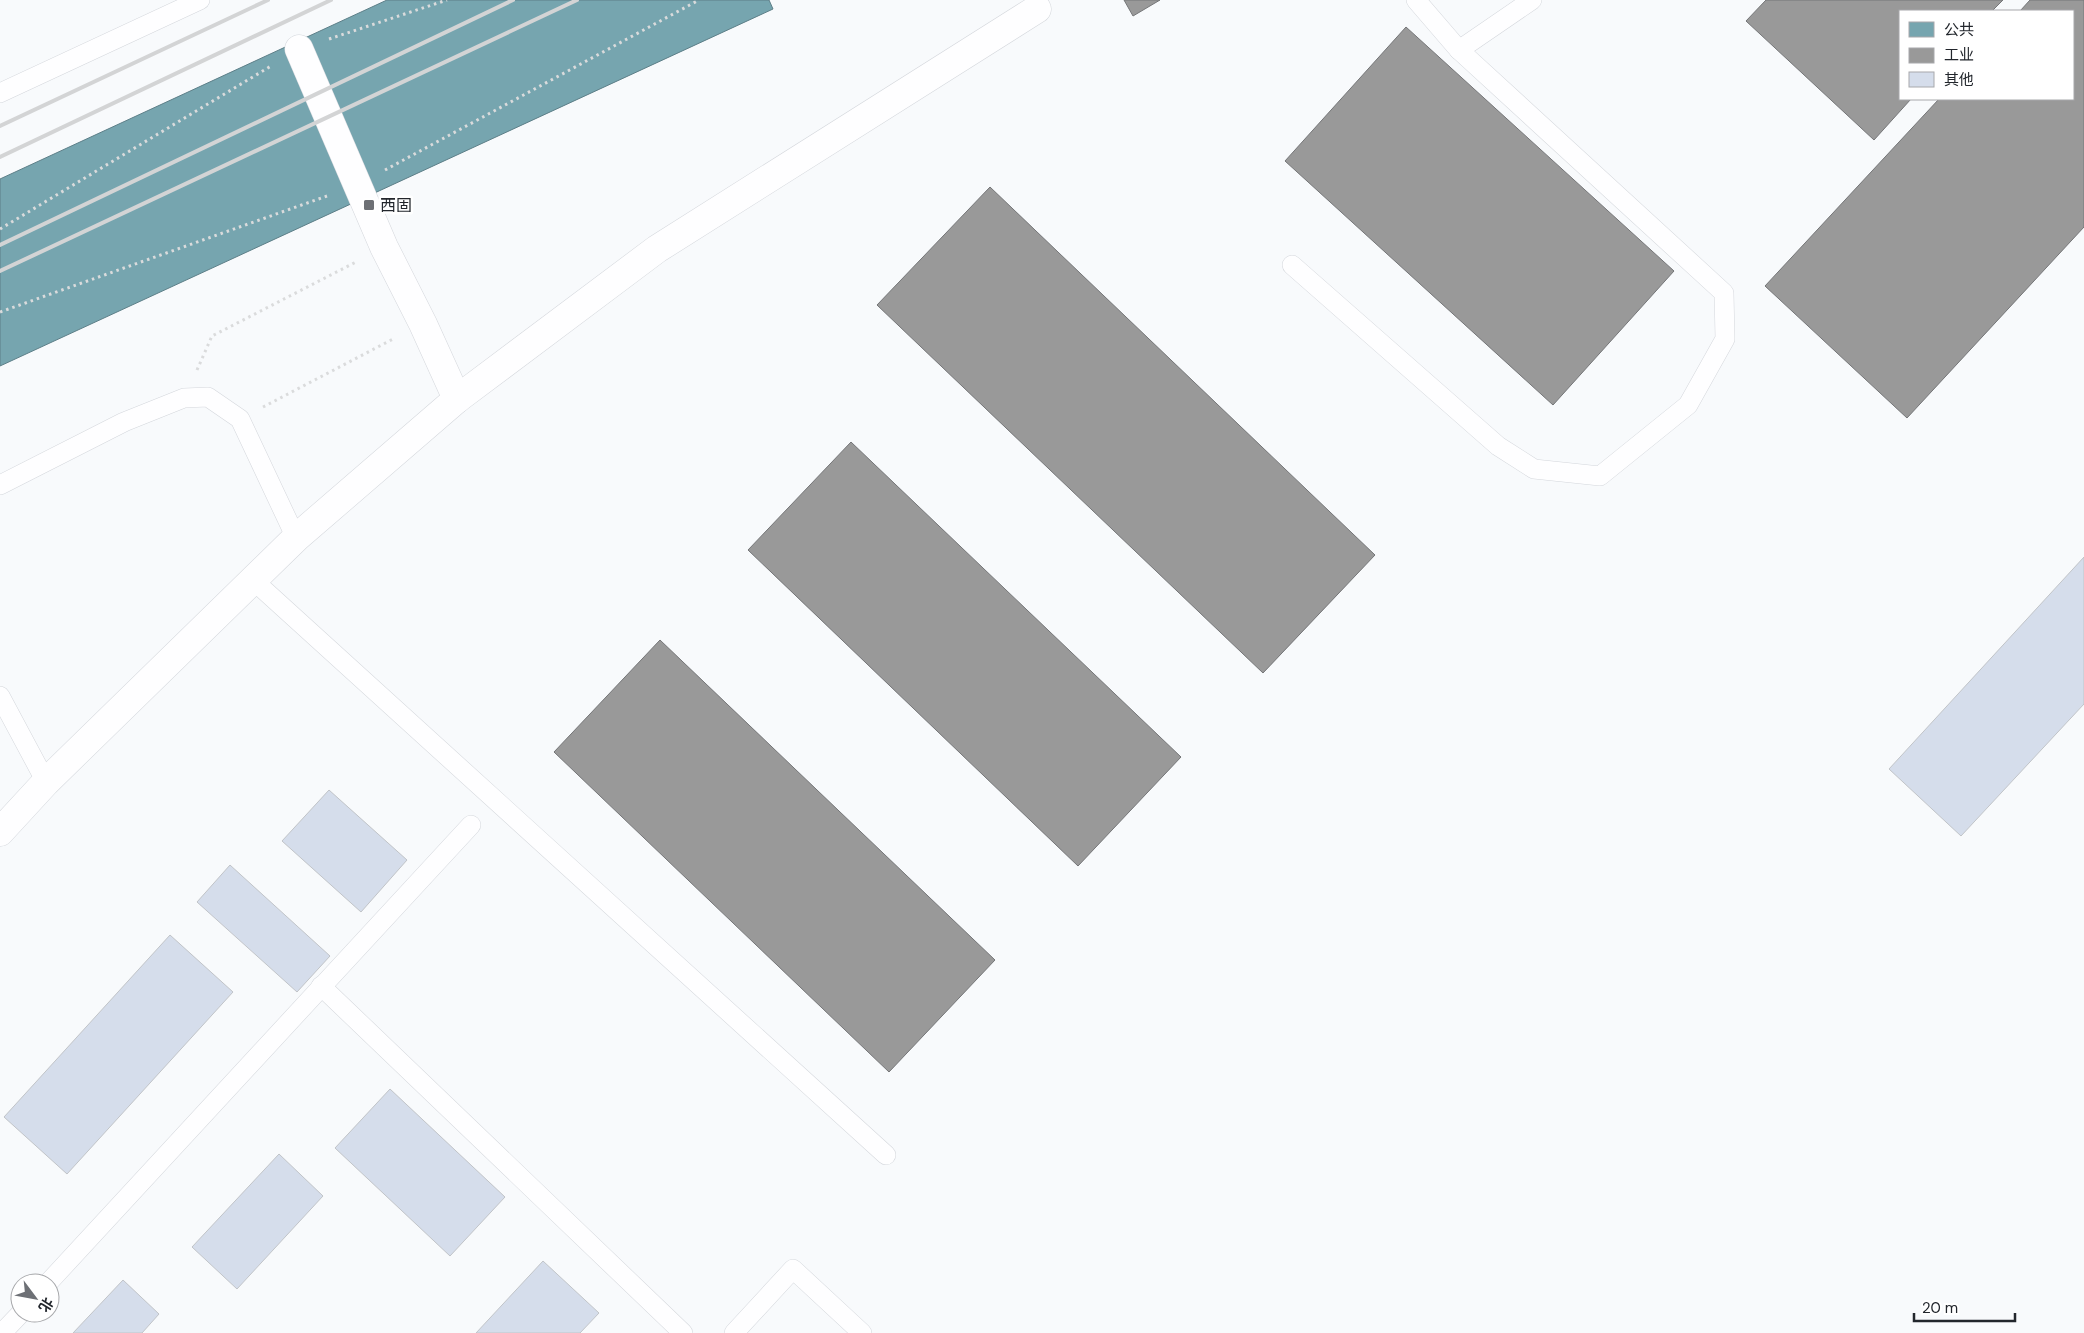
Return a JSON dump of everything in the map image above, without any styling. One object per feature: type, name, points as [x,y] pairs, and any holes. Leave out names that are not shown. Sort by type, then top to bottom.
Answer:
[{"type":"street","points":[[0,832],[46,782],[296,538],[457,399],[657,249],[1037,9]]},
{"type":"street","points":[[299,49],[359,184],[384,247],[423,324],[457,399]]},
{"type":"lane","points":[[0,93],[200,0]]},
{"type":"lane","points":[[1292,265],[1498,446],[1534,469],[1600,476],[1688,405],[1725,339],[1724,293],[1459,50],[1416,0]]},
{"type":"lane","points":[[1459,50],[1532,0]]},
{"type":"lane","points":[[0,485],[124,422],[184,398],[208,397],[240,418],[296,538]]},
{"type":"lane","points":[[253,580],[886,1155]]},
{"type":"lane","points":[[0,696],[46,782]]},
{"type":"lane","points":[[57,1273],[471,825]]},
{"type":"lane","points":[[321,986],[683,1333]]},
{"type":"lane","points":[[734,1333],[793,1268],[862,1333]]},
{"type":"lane","points":[[2,1333],[12,1323]]},
{"type":"path","points":[[0,229],[299,49],[447,0]]},
{"type":"path","points":[[0,312],[359,184],[699,0]]},
{"type":"path","points":[[184,398],[212,336],[384,247]]},
{"type":"path","points":[[240,418],[423,324]]},
{"type":"building: 公共","points":[[387,0],[769,0],[773,9],[0,366],[0,179]]},
{"type":"building: 工业","points":[[1124,0],[1160,0],[1133,16]]},
{"type":"building: 工业","points":[[1766,0],[2003,0],[1993,10],[1899,10],[1899,100],[1910,100],[1874,140],[1746,21]]},
{"type":"building: 工业","points":[[2030,0],[2084,0],[2084,227],[1907,418],[1765,286],[1938,100],[2074,100],[2074,10],[2021,10]]},
{"type":"building: 工业","points":[[1406,27],[1674,271],[1553,405],[1285,161]]},
{"type":"building: 工业","points":[[990,187],[1375,555],[1263,673],[877,305]]},
{"type":"building: 工业","points":[[851,442],[1181,757],[1078,866],[748,550]]},
{"type":"building: 工业","points":[[660,640],[995,960],[889,1072],[554,752]]},
{"type":"building: 其他","points":[[2084,557],[2084,704],[1961,836],[1889,769]]},
{"type":"building: 其他","points":[[329,790],[407,860],[361,912],[282,841]]},
{"type":"building: 其他","points":[[230,865],[330,956],[297,992],[197,902]]},
{"type":"building: 其他","points":[[170,935],[233,992],[67,1174],[4,1117]]},
{"type":"building: 其他","points":[[390,1089],[505,1197],[450,1256],[335,1148]]},
{"type":"building: 其他","points":[[279,1154],[323,1196],[237,1289],[192,1247]]},
{"type":"building: 其他","points":[[543,1261],[599,1313],[580,1333],[476,1333]]},
{"type":"building: 其他","points":[[123,1280],[159,1314],[142,1333],[73,1333]]},
{"type":"railway","points":[[0,126],[268,0]]},
{"type":"railway","points":[[0,157],[331,0]]},
{"type":"railway","points":[[0,245],[513,0]]},
{"type":"railway","points":[[0,271],[577,0]]},
{"type":"place","name":"西固","points":[[369,205]]}]
